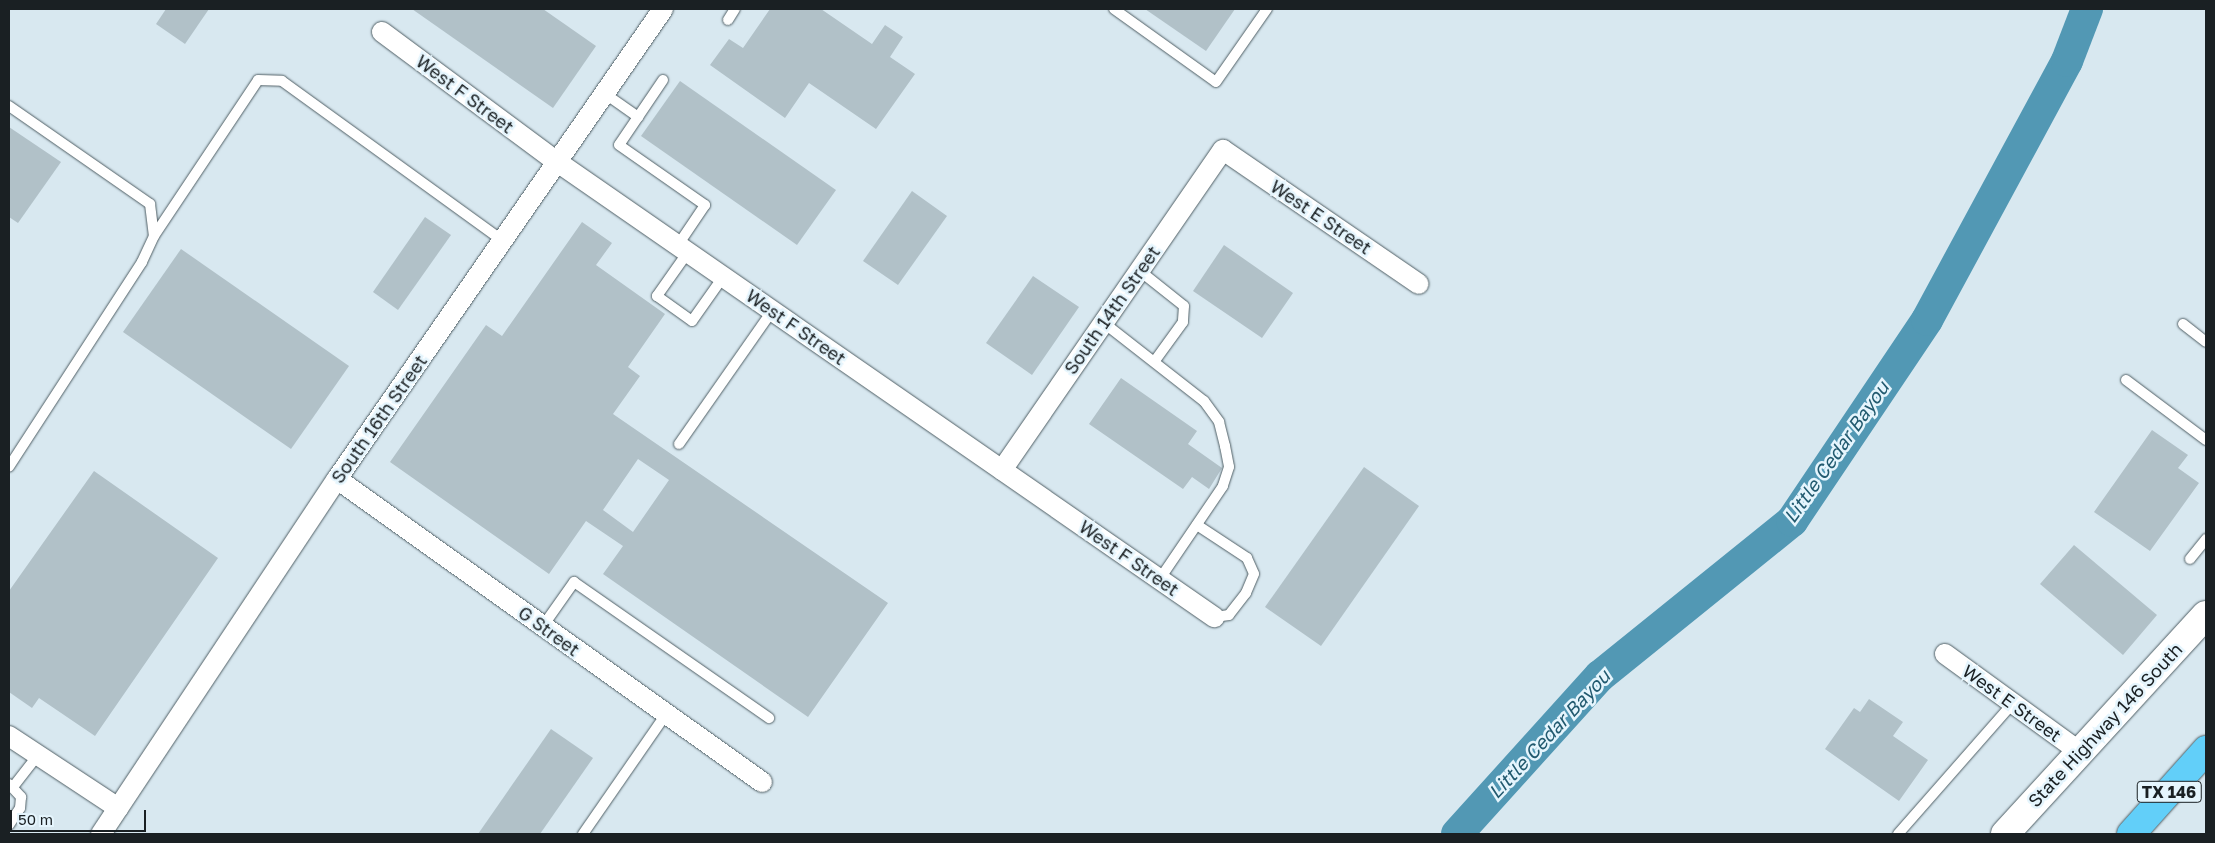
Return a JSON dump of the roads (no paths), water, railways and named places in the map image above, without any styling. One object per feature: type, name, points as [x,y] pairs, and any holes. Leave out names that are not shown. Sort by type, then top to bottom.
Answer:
[{"type":"highway","name":"TX 146","points":[[2131,834],[2206,750]]},
{"type":"main road","name":"State Highway 146 South","points":[[2005,834],[2206,616]]},
{"type":"street","name":"South 16th Street","points":[[101,834],[337,479],[663,9]]},
{"type":"street","name":"West F Street","points":[[382,32],[556,161],[1214,617]]},
{"type":"street","name":"South 14th Street","points":[[1002,470],[1223,150]]},
{"type":"street","name":"West E Street","points":[[1223,150],[1420,284]]},
{"type":"street","name":"G Street","points":[[337,479],[762,782]]},
{"type":"street","name":"West E Street","points":[[1945,654],[2080,752]]},
{"type":"street","points":[[9,736],[118,808]]},
{"type":"lane","points":[[728,20],[735,9]]},
{"type":"lane","points":[[1114,9],[1216,82],[1267,9]]},
{"type":"lane","points":[[9,467],[142,262],[154,236],[258,80],[282,81],[502,240]]},
{"type":"lane","points":[[663,80],[619,145],[705,205],[657,296],[692,321],[723,277]]},
{"type":"lane","points":[[604,93],[638,117]]},
{"type":"lane","points":[[9,106],[150,204],[154,236]]},
{"type":"lane","points":[[1140,271],[1184,306],[1183,322],[1154,362]]},
{"type":"lane","points":[[680,444],[772,311]]},
{"type":"lane","points":[[1104,323],[1204,401],[1219,422],[1229,467],[1223,486],[1159,580]]},
{"type":"lane","points":[[2183,324],[2206,342]]},
{"type":"lane","points":[[2126,380],[2206,440]]},
{"type":"lane","points":[[1197,525],[1247,558],[1254,574],[1246,593],[1229,615],[1214,617]]},
{"type":"lane","points":[[2190,559],[2206,540]]},
{"type":"lane","points":[[543,626],[574,582],[770,718]]},
{"type":"lane","points":[[1898,834],[2013,703]]},
{"type":"lane","points":[[584,834],[666,714]]},
{"type":"lane","points":[[9,825],[20,808],[21,797],[11,786],[37,756]]},
{"type":"waterway","name":"Little Cedar Bayou","points":[[1457,834],[1600,676],[1792,521],[1927,320],[2067,61],[2087,9]]}]
